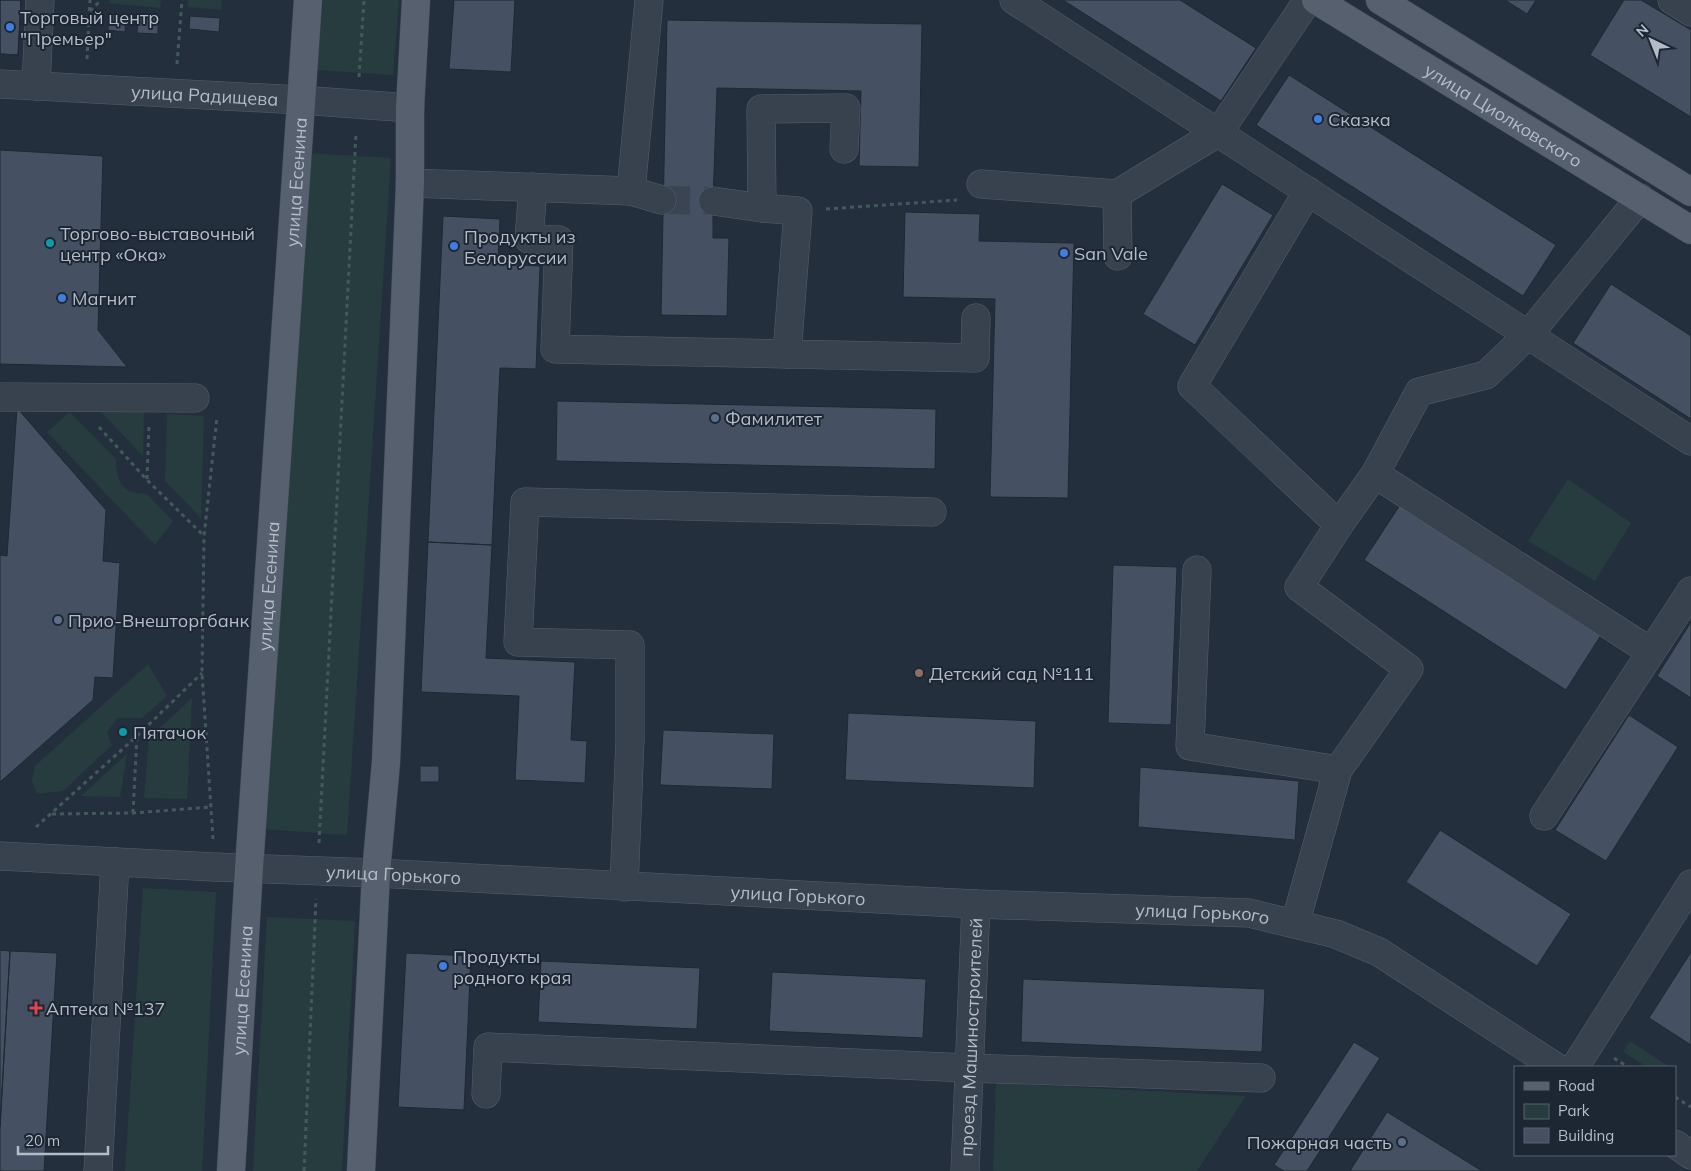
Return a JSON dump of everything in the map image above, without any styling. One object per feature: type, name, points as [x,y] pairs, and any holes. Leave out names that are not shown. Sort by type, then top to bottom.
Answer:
[{"type":"main road","name":"улица Есенина","points":[[231,1171],[249,868],[308,0]]},
{"type":"main road","points":[[361,1171],[376,873],[386,762],[410,183],[410,108],[416,0]]},
{"type":"main road","name":"улица Циолковского","points":[[1316,0],[1691,230]]},
{"type":"main road","name":"улица Циолковского","points":[[1380,0],[1691,192]]},
{"type":"street","points":[[36,86],[40,0]]},
{"type":"street","points":[[631,191],[649,0]]},
{"type":"street","points":[[1014,0],[1691,441]]},
{"type":"street","points":[[981,184],[1117,194],[1218,132],[1308,0]]},
{"type":"street","points":[[1672,0],[1691,12]]},
{"type":"street","name":"улица Радищева","points":[[0,84],[300,100],[410,108]]},
{"type":"street","points":[[762,208],[761,109],[846,108],[844,149]]},
{"type":"street","points":[[410,183],[631,191],[662,200]]},
{"type":"street","points":[[533,187],[529,239],[559,240],[555,349],[975,358],[976,318]]},
{"type":"street","points":[[1308,191],[1192,386],[1339,525]]},
{"type":"street","points":[[1117,194],[1118,256]]},
{"type":"street","points":[[1295,924],[1338,770],[1409,669],[1299,587],[1375,474],[1419,392],[1486,375],[1529,334],[1640,198]]},
{"type":"street","points":[[713,202],[798,211],[787,354]]},
{"type":"street","points":[[0,397],[196,398]]},
{"type":"street","points":[[1375,474],[1651,652]]},
{"type":"street","points":[[624,887],[630,740],[630,645],[518,642],[524,502],[932,512]]},
{"type":"street","points":[[1197,570],[1190,746],[1338,770]]},
{"type":"street","points":[[1544,816],[1691,591]]},
{"type":"street","name":"улица Горького","points":[[2,856],[214,868],[376,873],[976,904],[1249,913],[1336,934],[1379,952],[1554,1066]]},
{"type":"street","points":[[98,1171],[115,862]]},
{"type":"street","points":[[1576,1066],[1691,884]]},
{"type":"street","name":"проезд Машиностроителей","points":[[965,1171],[976,904]]},
{"type":"street","points":[[486,1094],[488,1047],[969,1068],[1261,1078]]},
{"type":"street","points":[[1676,1145],[1691,1154]]},
{"type":"path","points":[[85,88],[90,0]]},
{"type":"path","points":[[89,12],[101,0]]},
{"type":"path","points":[[174,93],[182,0]]},
{"type":"path","points":[[360,71],[364,0]]},
{"type":"path","points":[[319,829],[355,152]]},
{"type":"path","points":[[798,211],[967,199],[981,184]]},
{"type":"path","points":[[72,397],[147,480],[204,536]]},
{"type":"path","points":[[147,480],[150,398]]},
{"type":"path","points":[[196,398],[219,398],[204,536],[202,673],[214,868]]},
{"type":"path","points":[[2,856],[137,736],[202,673]]},
{"type":"path","points":[[133,813],[137,736]]},
{"type":"path","points":[[51,814],[133,813],[211,807]]},
{"type":"path","points":[[304,1171],[314,935]]},
{"type":"path","points":[[1676,1097],[1691,1107]]},
{"type":"green space","points":[[110,0],[161,0],[160,8],[108,3]]},
{"type":"green space","points":[[188,0],[222,0],[221,10],[188,7]]},
{"type":"green space","points":[[323,0],[399,0],[393,75],[317,70]]},
{"type":"green space","points":[[306,153],[391,158],[347,835],[262,829]]},
{"type":"green space","points":[[70,412],[116,459],[119,480],[122,485],[131,491],[147,494],[173,521],[155,545],[47,432]]},
{"type":"green space","points":[[101,412],[144,412],[143,456]]},
{"type":"green space","points":[[167,414],[204,416],[201,518],[165,481]]},
{"type":"green space","points":[[1568,479],[1631,523],[1595,581],[1528,541]]},
{"type":"green space","points":[[148,664],[167,696],[142,718],[117,718],[107,733],[112,745],[63,791],[37,794],[32,781],[35,766]]},
{"type":"green space","points":[[192,698],[187,799],[144,798],[149,738]]},
{"type":"green space","points":[[127,754],[120,797],[81,796]]},
{"type":"green space","points":[[143,888],[216,892],[202,1171],[125,1171]]},
{"type":"green space","points":[[267,917],[355,921],[342,1171],[253,1171]]},
{"type":"green space","points":[[1630,1041],[1668,1066],[1645,1066],[1623,1052]]},
{"type":"green space","points":[[996,1083],[1246,1096],[1197,1171],[993,1171]]},
{"type":"building","name":"Торговый центр \"Премьер\"","points":[[0,0],[21,0],[18,55],[0,54]]},
{"type":"building","name":"Торговый центр \"Премьер\"","points":[[0,0],[21,0],[18,55],[0,54]]},
{"type":"building","points":[[454,0],[515,0],[511,72],[449,69]]},
{"type":"building","points":[[1063,0],[1180,0],[1256,48],[1221,101]]},
{"type":"building","points":[[1505,0],[1536,0],[1527,14]]},
{"type":"building","points":[[1624,0],[1641,0],[1691,30],[1691,117],[1590,55]]},
{"type":"building","points":[[109,14],[126,16],[125,32],[108,30]]},
{"type":"building","points":[[138,16],[158,17],[158,34],[137,33]]},
{"type":"building","points":[[190,16],[220,18],[219,32],[189,29]]},
{"type":"building","points":[[667,20],[922,24],[919,167],[859,166],[861,91],[717,88],[713,238],[729,238],[727,316],[661,315]]},
{"type":"building","points":[[1289,75],[1556,245],[1523,296],[1256,125]]},
{"type":"building","name":"Торгово-выставочный центр «Ока»","points":[[0,150],[103,156],[98,330],[127,367],[0,364]]},
{"type":"building","points":[[1222,184],[1273,215],[1195,345],[1143,314]]},
{"type":"building","points":[[905,212],[980,214],[979,241],[1074,243],[1068,498],[990,497],[995,299],[903,297]]},
{"type":"building","points":[[443,216],[500,219],[498,264],[540,266],[536,369],[500,368],[492,545],[428,542]]},
{"type":"building","points":[[1611,284],[1691,336],[1691,419],[1573,343]]},
{"type":"building","points":[[557,401],[936,409],[935,469],[556,461]]},
{"type":"building","name":"Прио-Внешторгбанк","points":[[17,408],[106,510],[103,561],[120,563],[113,678],[95,677],[93,700],[0,782],[0,555],[7,556]]},
{"type":"building","points":[[1400,505],[1601,635],[1566,690],[1364,560]]},
{"type":"building","points":[[428,542],[492,545],[486,658],[575,662],[571,740],[587,741],[585,783],[515,780],[519,696],[421,692]]},
{"type":"building","points":[[1113,565],[1177,567],[1171,725],[1108,723]]},
{"type":"building","points":[[1691,622],[1691,698],[1657,676]]},
{"type":"building","name":"Детский сад №111","points":[[848,713],[1036,721],[1034,788],[845,780]]},
{"type":"building","points":[[1629,715],[1678,747],[1606,861],[1555,830]]},
{"type":"building","points":[[663,730],[774,734],[772,789],[660,785]]},
{"type":"building","points":[[420,766],[439,766],[439,782],[420,782]]},
{"type":"building","points":[[1140,767],[1299,781],[1295,840],[1138,827]]},
{"type":"building","points":[[1440,830],[1571,914],[1537,966],[1406,882]]},
{"type":"building","points":[[0,950],[10,951],[0,1127]]},
{"type":"building","points":[[10,951],[57,953],[44,1171],[0,1171],[0,1127]]},
{"type":"building","points":[[1691,952],[1691,1045],[1649,1018]]},
{"type":"building","points":[[406,953],[471,956],[464,1110],[398,1107]]},
{"type":"building","points":[[541,961],[700,968],[697,1029],[538,1022]]},
{"type":"building","points":[[772,972],[926,979],[923,1038],[769,1031]]},
{"type":"building","points":[[1023,979],[1265,989],[1262,1052],[1021,1042]]},
{"type":"building","points":[[1354,1042],[1380,1058],[1307,1171],[1284,1171],[1274,1165]]},
{"type":"building","name":"Пожарная часть","points":[[1387,1112],[1482,1171],[1350,1171]]},
{"type":"tunnel","points":[[662,200],[713,201]]},
{"type":"place","name":"Торговый центр \"Премьер\"","points":[[10,27]]},
{"type":"place","name":"Сказка","points":[[1318,119]]},
{"type":"place","name":"Торгово-выставочный центр «Ока»","points":[[50,243]]},
{"type":"place","name":"Продукты из Белоруссии","points":[[454,246]]},
{"type":"place","name":"San Vale","points":[[1064,253]]},
{"type":"place","name":"Магнит","points":[[62,298]]},
{"type":"place","name":"Фамилитет","points":[[715,418]]},
{"type":"place","name":"Прио-Внешторгбанк","points":[[58,620]]},
{"type":"place","name":"Детский сад №111","points":[[919,673]]},
{"type":"place","name":"Пятачок","points":[[123,732]]},
{"type":"place","name":"Продукты родного края","points":[[443,966]]},
{"type":"place","name":"Аптека №137","points":[[36,1008]]},
{"type":"place","name":"Пожарная часть","points":[[1402,1142]]}]
